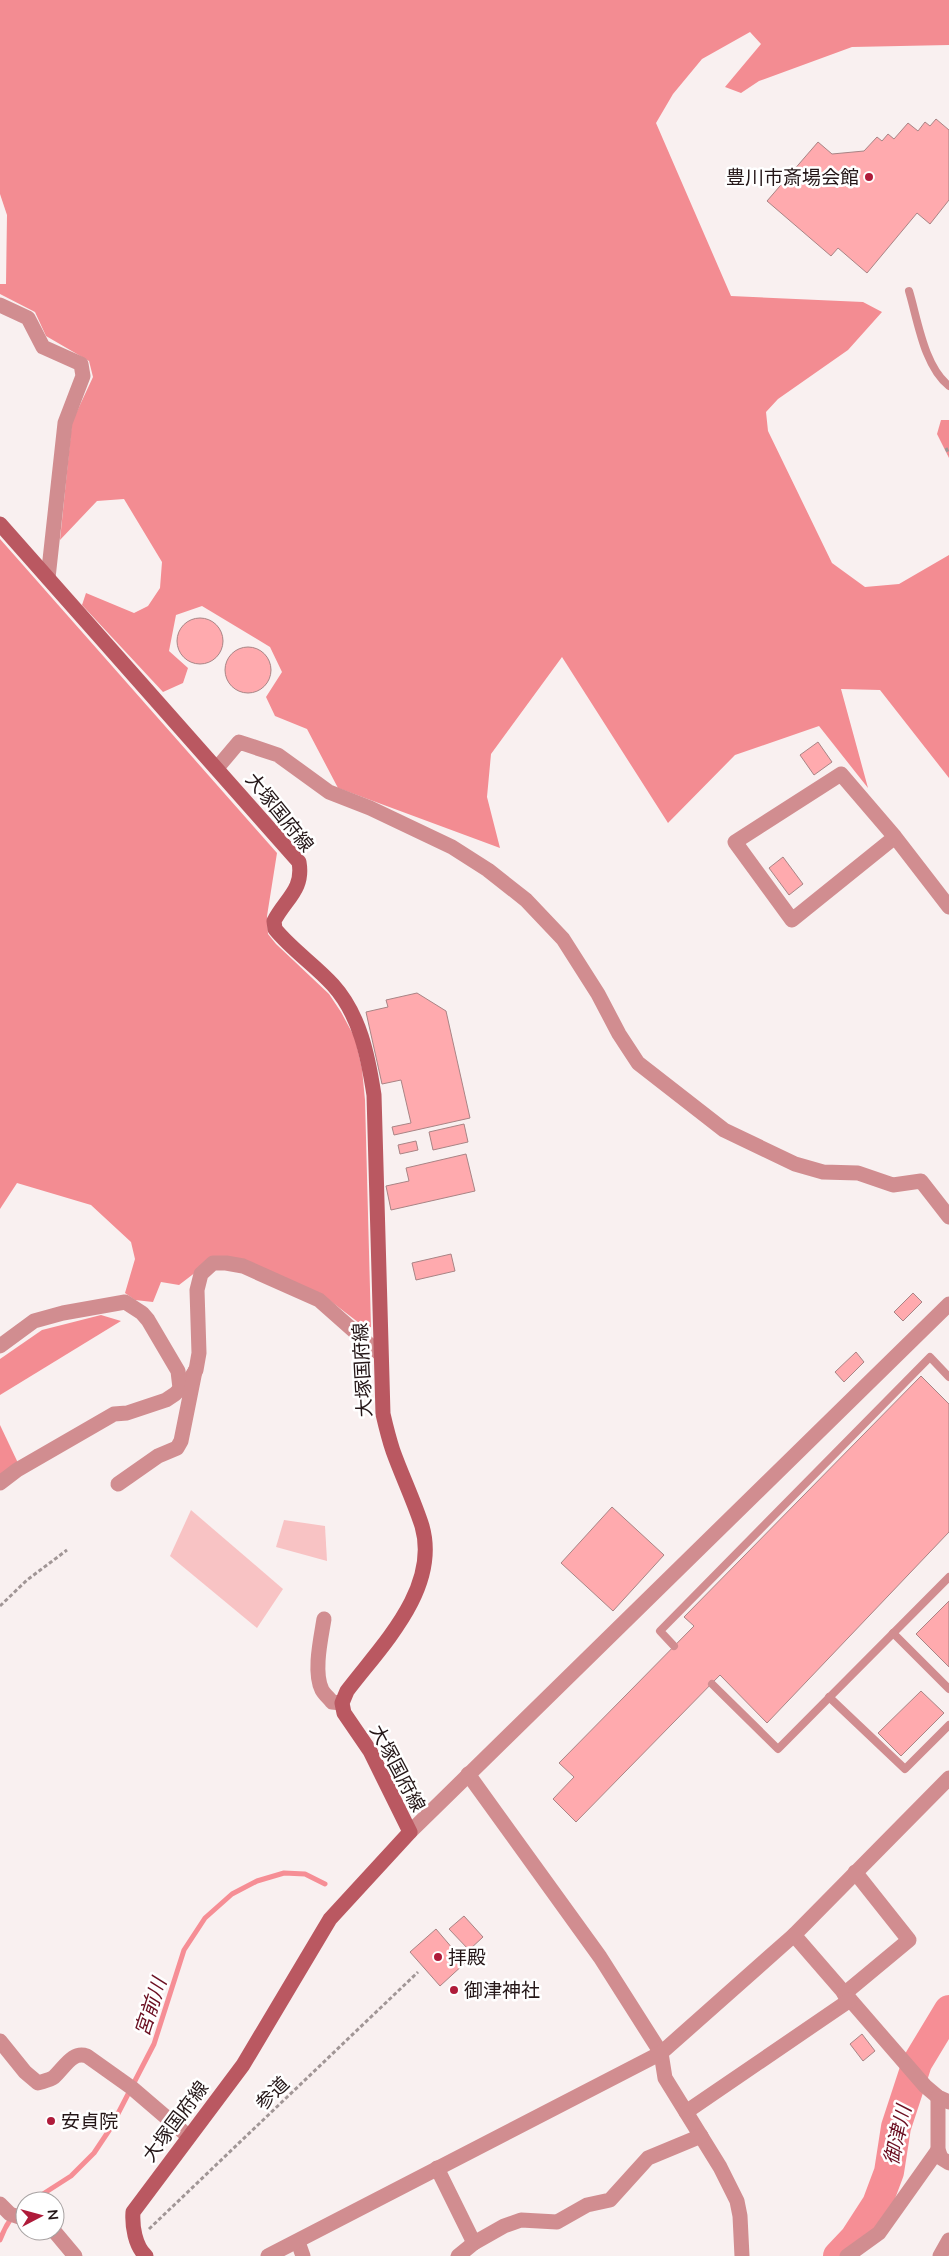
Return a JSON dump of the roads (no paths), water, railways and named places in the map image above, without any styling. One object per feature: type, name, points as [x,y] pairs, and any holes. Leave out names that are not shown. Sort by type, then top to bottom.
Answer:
[{"type":"main road","name":"大塚国府線","points":[[0,524],[300,862],[301,873],[298,885],[274,921],[275,929],[334,986],[349,1009],[362,1036],[370,1066],[374,1094],[382,1414],[392,1449],[422,1528],[425,1549],[418,1588],[406,1614],[347,1691],[342,1703],[344,1713],[370,1751],[410,1832],[330,1919],[243,2065],[133,2212],[132,2224],[141,2255]]},
{"type":"street","points":[[0,305],[28,318],[42,347],[82,364],[83,376],[65,423],[48,578]]},
{"type":"street","points":[[217,768],[239,742],[278,755],[330,792],[370,808],[452,847],[488,870],[526,900],[563,939],[598,994],[618,1034],[638,1063],[724,1130],[795,1164],[822,1172],[858,1173],[893,1185],[921,1181],[949,1217]]},
{"type":"street","points":[[895,837],[792,920],[735,842],[841,774],[895,837],[949,907]]},
{"type":"street","points":[[118,1484],[158,1456],[177,1448],[182,1441],[199,1353],[197,1290],[202,1274],[213,1263],[243,1266],[319,1300],[380,1354]]},
{"type":"street","points":[[0,1346],[34,1321],[63,1313],[125,1302],[138,1310],[148,1320],[178,1371],[180,1388]]},
{"type":"street","points":[[410,1832],[949,1304]]},
{"type":"street","points":[[0,1483],[17,1470],[114,1414],[127,1413],[166,1400],[190,1379],[196,1370]]},
{"type":"street","points":[[324,1620],[318,1662],[320,1685],[322,1691],[332,1702],[342,1703]]},
{"type":"street","points":[[468,1774],[600,1957],[661,2053],[665,2078],[720,2167],[737,2202],[740,2216],[742,2256]]},
{"type":"street","points":[[268,2256],[300,2249],[437,2168],[661,2053],[794,1935],[949,1778]]},
{"type":"street","points":[[686,2112],[847,1997],[909,1940],[855,1872]]},
{"type":"street","points":[[794,1935],[925,2086],[944,2099],[938,2150],[941,2158],[949,2163]]},
{"type":"street","points":[[0,2041],[25,2072],[38,2083],[52,2078],[73,2057],[80,2054],[87,2056],[132,2088],[188,2136]]},
{"type":"street","points":[[458,2256],[474,2243],[504,2226],[521,2220],[558,2222],[587,2205],[610,2200],[648,2158],[701,2136]]},
{"type":"street","points":[[847,2256],[879,2233],[938,2150]]},
{"type":"street","points":[[437,2168],[474,2243]]},
{"type":"street","points":[[0,2204],[10,2214],[15,2215]]},
{"type":"street","points":[[940,2256],[949,2240]]},
{"type":"street","points":[[62,2241],[75,2256]]},
{"type":"lane","points":[[909,291],[930,364],[938,377],[949,386]]},
{"type":"lane","points":[[674,1646],[660,1631],[930,1357],[949,1377]]},
{"type":"lane","points":[[712,1684],[778,1749],[949,1577]]},
{"type":"lane","points":[[893,1633],[949,1689]]},
{"type":"lane","points":[[829,1697],[906,1769],[949,1725]]},
{"type":"waterway","name":"宮前川","points":[[48,2191],[71,2176],[94,2153],[110,2129],[154,2044],[184,1950],[205,1918],[232,1894],[257,1881],[284,1873],[305,1874],[325,1884]]},
{"type":"waterway","name":"御津川","points":[[838,2256],[855,2238],[877,2204],[889,2172],[896,2127],[917,2063],[949,2010]]},
{"type":"waterway","name":"宮前川","points":[[0,2240],[15,2214]]},
{"type":"place","name":"豊川市斎場会館","points":[[869,177]]},
{"type":"place","name":"拝殿","points":[[438,1957]]},
{"type":"place","name":"御津神社","points":[[454,1990]]},
{"type":"place","name":"安貞院","points":[[51,2121]]}]
